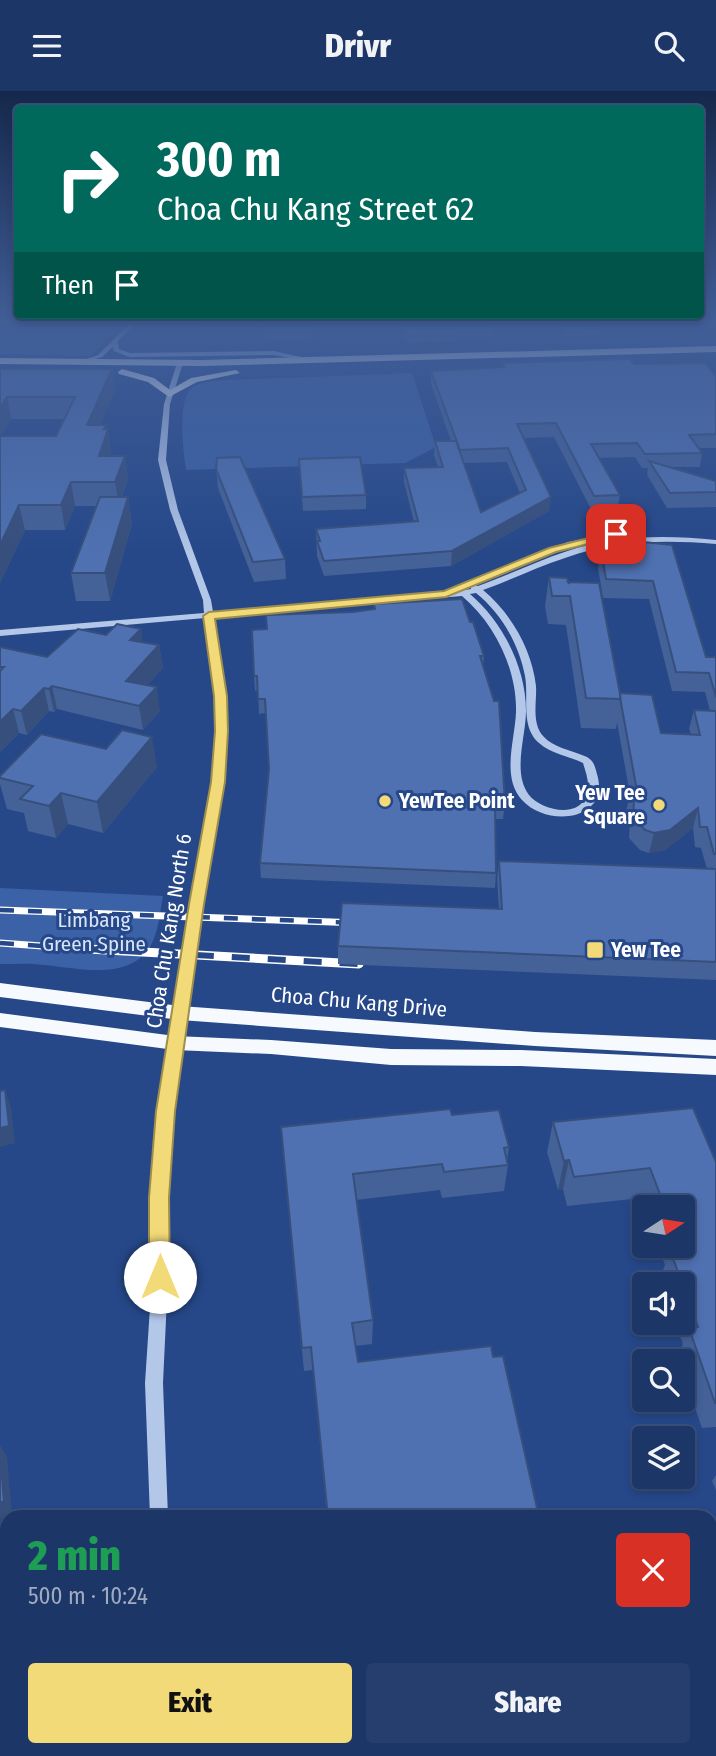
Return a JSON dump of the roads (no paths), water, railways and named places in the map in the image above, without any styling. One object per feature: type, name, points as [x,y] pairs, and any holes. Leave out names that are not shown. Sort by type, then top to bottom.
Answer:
[{"type":"main road","name":"Choa Chu Kang Drive","points":[[0,990],[180,1013],[535,1039],[716,1048]]},
{"type":"main road","points":[[0,1020],[175,1043],[271,1047],[391,1057],[521,1058],[716,1067]]},
{"type":"street","name":"Choa Chu Kang North 6","points":[[159,1510],[154,1383],[160,1277],[159,1198],[165,1111],[216,801],[221,744],[220,696],[209,616],[198,571],[174,510],[162,460],[169,399]]},
{"type":"street","points":[[468,589],[552,550],[589,539],[644,531],[674,530],[716,534]]},
{"type":"street","points":[[0,633],[446,594],[598,546],[651,539],[716,542]]},
{"type":"street","points":[[468,589],[508,627],[526,660],[533,728],[541,740],[588,761],[595,787],[593,801],[579,811],[549,812],[536,807],[525,798],[519,785],[517,736],[521,709],[516,673],[499,636],[468,589]]},
{"type":"railway","points":[[0,910],[360,923]]},
{"type":"railway","points":[[0,943],[112,951]]},
{"type":"railway","points":[[88,949],[359,964]]},
{"type":"place","name":"YewTee Point","points":[[385,801]]},
{"type":"place","name":"Yew Tee Square","points":[[659,805]]},
{"type":"place","name":"Yew Tee","points":[[595,950]]},
{"type":"park label","name":"Limbang Green Spine","points":[[94,932]]}]
